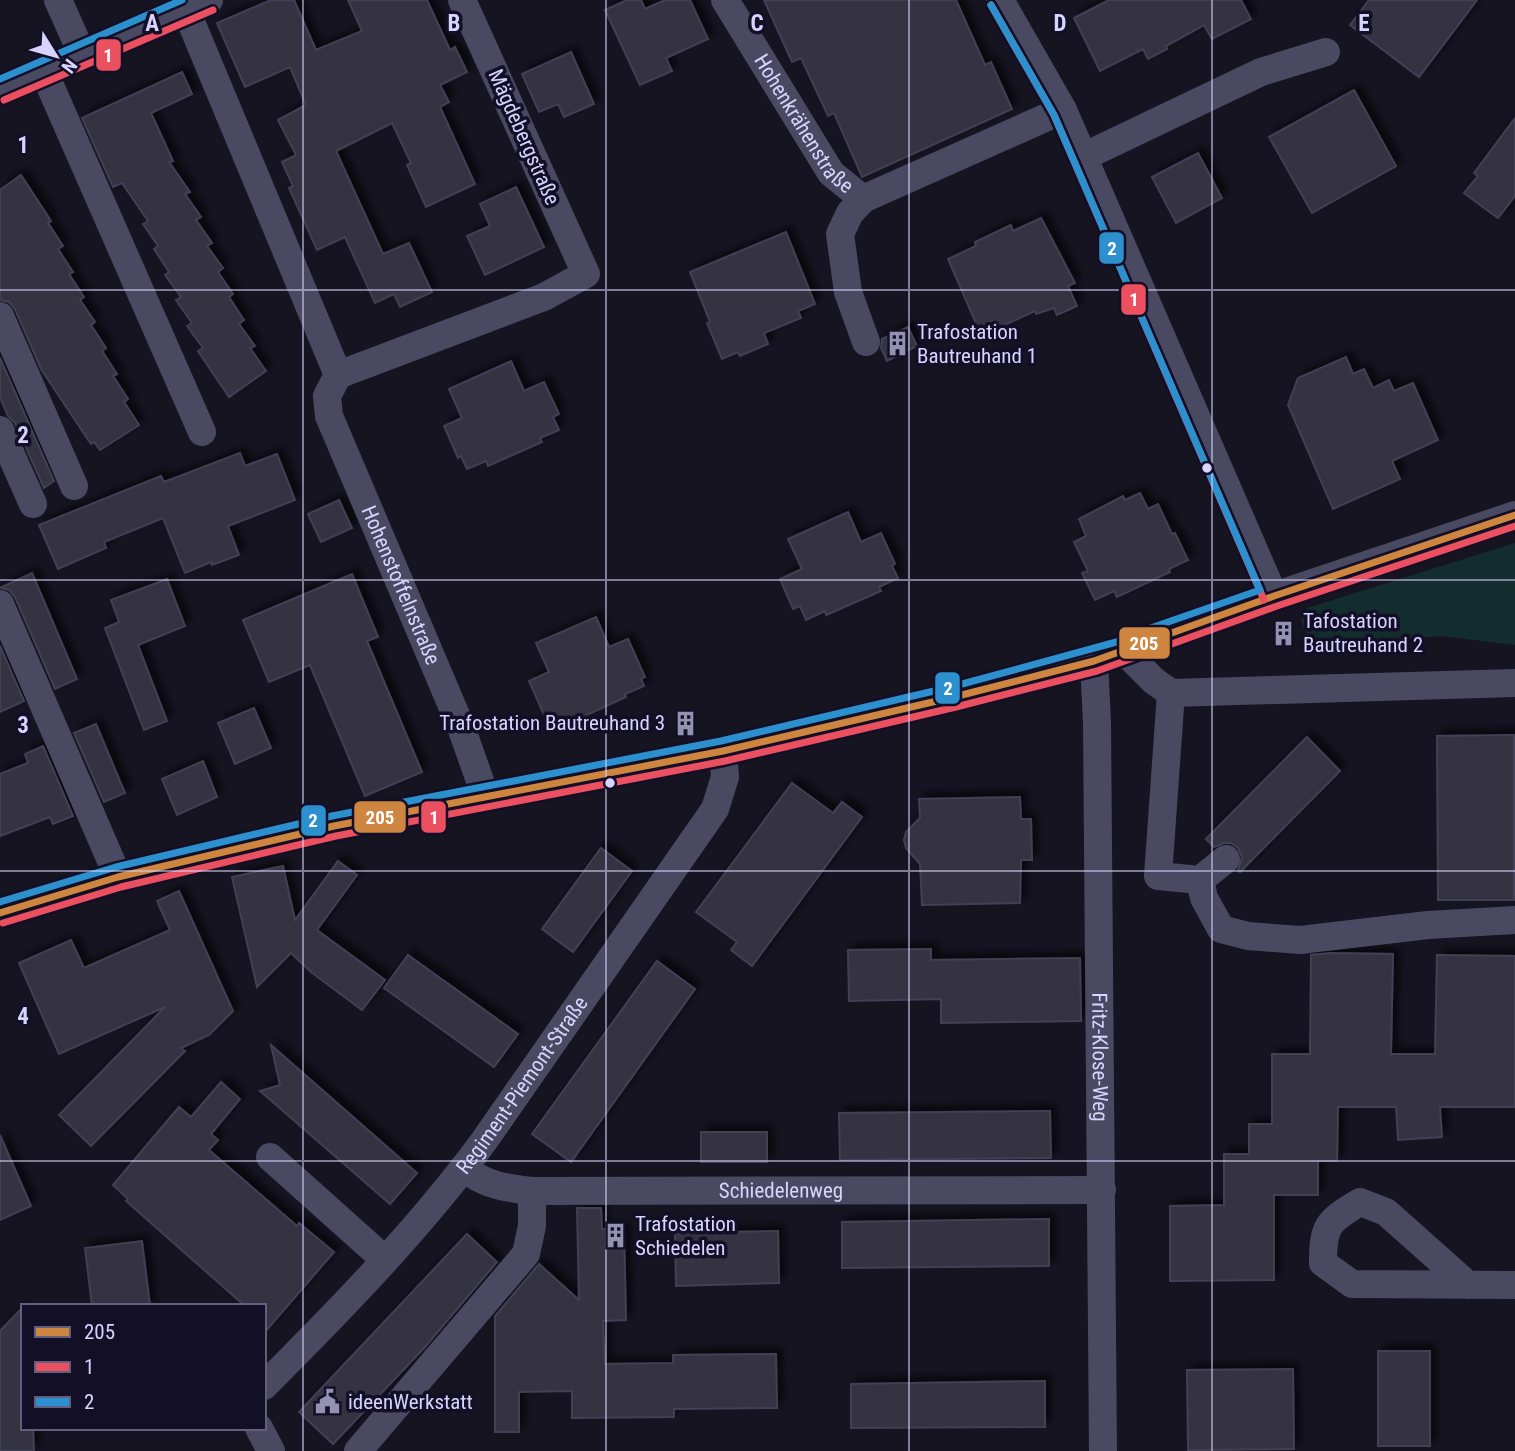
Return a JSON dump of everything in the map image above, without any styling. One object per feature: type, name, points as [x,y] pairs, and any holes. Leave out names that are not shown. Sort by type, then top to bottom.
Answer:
[{"type":"street","points":[[58,0],[83,56]]},
{"type":"street","name":"Mägdebergstraße","points":[[338,375],[544,297],[586,274],[462,0]]},
{"type":"street","name":"Hohenkrähenstraße","points":[[725,0],[831,173],[863,199],[1063,110]]},
{"type":"street","points":[[1000,0],[1063,110],[1274,596]]},
{"type":"street","points":[[0,90],[197,5],[338,375]]},
{"type":"street","points":[[1083,157],[1261,72],[1325,52]]},
{"type":"street","points":[[44,72],[202,432]]},
{"type":"street","points":[[863,199],[850,213],[839,234],[848,292],[866,342]]},
{"type":"street","points":[[0,316],[74,486]]},
{"type":"street","name":"Hohenstoffelnstraße","points":[[338,375],[327,396],[330,415],[461,727],[485,795]]},
{"type":"street","points":[[0,430],[33,504]]},
{"type":"street","points":[[0,914],[118,877],[334,826],[723,751],[1094,661],[1274,596],[1515,515]]},
{"type":"street","points":[[0,604],[118,877]]},
{"type":"street","points":[[1124,652],[1154,681],[1171,693],[1515,683]]},
{"type":"street","name":"Fritz-Klose-Weg","points":[[1094,661],[1097,724],[1103,1451]]},
{"type":"street","points":[[1171,693],[1158,876],[1200,880],[1226,859]]},
{"type":"street","name":"Regiment-Piemont-Straße","points":[[266,1384],[335,1314],[464,1168],[715,809],[725,777],[723,751]]},
{"type":"street","points":[[1200,880],[1204,898],[1222,929],[1248,936],[1300,940],[1427,925],[1515,920]]},
{"type":"street","points":[[270,1157],[384,1259]]},
{"type":"street","name":"Schiedelenweg","points":[[464,1168],[476,1178],[500,1187],[532,1191],[1102,1190]]},
{"type":"street","points":[[358,1451],[526,1254],[532,1226],[532,1191]]},
{"type":"street","points":[[1468,1285],[1387,1212],[1360,1202],[1335,1217],[1323,1237],[1323,1263],[1352,1284],[1468,1285],[1515,1285]]},
{"type":"street","points":[[260,1430],[271,1451]]},
{"type":"green space","points":[[1515,543],[1515,645],[1441,636],[1358,643],[1314,641],[1305,631],[1301,619],[1307,608]]},
{"type":"building","points":[[271,0],[294,0],[316,50],[362,31],[348,0],[427,0],[450,50],[455,47],[467,72],[440,85],[449,102],[440,107],[475,184],[426,207],[407,165],[411,163],[392,123],[336,151],[383,254],[409,243],[432,292],[400,307],[394,294],[375,303],[345,237],[317,250],[289,188],[293,186],[282,162],[296,155],[278,120],[306,105],[290,67],[245,87],[217,23]]},
{"type":"building","points":[[627,0],[641,0],[645,9],[665,0],[690,0],[708,39],[666,58],[672,71],[640,85],[605,10]]},
{"type":"building","points":[[764,0],[956,0],[985,65],[991,62],[1012,109],[862,177],[834,113],[828,116],[801,58],[792,62]]},
{"type":"building","points":[[1109,0],[1241,0],[1251,19],[1212,39],[1204,25],[1148,59],[1143,49],[1100,71],[1074,18]]},
{"type":"building","points":[[1369,0],[1477,0],[1419,77],[1350,25]]},
{"type":"building","points":[[571,52],[594,104],[564,117],[558,104],[539,112],[522,74]]},
{"type":"building","points":[[182,72],[192,94],[151,113],[173,161],[169,162],[190,192],[185,194],[201,217],[196,220],[212,243],[207,246],[223,268],[218,272],[233,294],[229,297],[244,320],[239,324],[255,346],[250,348],[266,371],[229,397],[198,351],[203,348],[187,326],[192,323],[176,300],[181,297],[165,275],[169,272],[154,249],[158,246],[143,224],[148,221],[122,183],[113,187],[82,118]]},
{"type":"building","points":[[1354,90],[1396,166],[1312,213],[1269,137]]},
{"type":"building","points":[[1515,118],[1515,196],[1498,218],[1464,193],[1478,176],[1474,173]]},
{"type":"building","points":[[1198,153],[1222,198],[1176,223],[1152,177]]},
{"type":"building","points":[[21,175],[51,221],[48,223],[63,246],[58,249],[73,272],[69,274],[84,297],[80,300],[95,322],[91,325],[106,348],[102,351],[117,374],[113,376],[128,399],[124,402],[139,425],[100,450],[94,442],[91,444],[41,369],[15,309],[9,302],[0,300],[0,190]]},
{"type":"building","points":[[516,187],[544,247],[485,275],[467,236],[490,226],[480,204]]},
{"type":"building","points":[[1041,218],[1075,283],[1068,286],[1077,306],[1057,315],[1054,308],[1036,314],[1035,311],[998,328],[995,320],[978,328],[948,259],[976,246],[975,242],[1011,225],[1013,231]]},
{"type":"building","points":[[786,232],[815,304],[798,311],[801,318],[764,333],[768,344],[740,356],[738,352],[722,359],[690,272]]},
{"type":"building","name":"Trafostation Bautreuhand 1","points":[[908,327],[917,346],[887,361],[881,348],[882,339]]},
{"type":"building","points":[[1346,357],[1353,374],[1364,369],[1373,388],[1389,380],[1394,391],[1413,383],[1438,440],[1392,461],[1400,479],[1333,509],[1288,405],[1298,378]]},
{"type":"building","points":[[0,358],[54,481],[44,488],[15,423],[8,416],[0,397]]},
{"type":"building","points":[[511,361],[524,391],[544,382],[559,414],[553,417],[559,430],[540,438],[542,442],[488,466],[486,461],[467,469],[461,456],[458,458],[444,426],[462,418],[449,389]]},
{"type":"building","points":[[240,453],[245,466],[277,454],[295,500],[228,526],[239,555],[212,565],[211,562],[185,573],[163,518],[104,542],[106,548],[58,569],[39,525],[161,476],[164,482]]},
{"type":"building","points":[[1140,493],[1148,509],[1158,504],[1188,560],[1169,569],[1170,572],[1117,597],[1114,591],[1095,600],[1082,573],[1088,571],[1074,542],[1086,536],[1079,519],[1123,496],[1125,500]]},
{"type":"building","points":[[339,500],[352,528],[321,542],[308,514]]},
{"type":"building","points":[[848,512],[861,542],[881,533],[895,564],[892,566],[898,578],[879,587],[881,591],[826,615],[825,611],[806,620],[800,606],[793,609],[780,579],[802,569],[788,539]]},
{"type":"building","points":[[32,573],[77,679],[55,689],[15,597],[9,590],[0,588]]},
{"type":"building","points":[[352,574],[378,637],[367,641],[422,772],[365,796],[310,665],[269,682],[243,620]]},
{"type":"building","points":[[167,579],[185,626],[138,645],[167,721],[144,730],[105,628],[119,622],[111,600]]},
{"type":"building","points":[[596,617],[609,647],[628,639],[645,677],[641,679],[644,686],[574,721],[572,716],[552,725],[546,713],[544,715],[529,681],[549,672],[536,643]]},
{"type":"building","points":[[0,646],[24,701],[0,712]]},
{"type":"building","points":[[254,708],[271,748],[235,764],[218,723]]},
{"type":"building","points":[[96,724],[125,793],[104,802],[74,733]]},
{"type":"building","points":[[1514,735],[1514,900],[1438,900],[1437,736]]},
{"type":"building","points":[[1307,737],[1340,771],[1240,872],[1238,870],[1242,857],[1238,848],[1231,843],[1214,847],[1206,839]]},
{"type":"building","points":[[43,746],[73,816],[53,824],[50,817],[0,836],[0,774],[28,763],[25,754]]},
{"type":"building","points":[[203,761],[217,797],[177,815],[162,779]]},
{"type":"building","points":[[792,783],[833,813],[842,802],[862,817],[752,966],[731,950],[737,942],[696,912]]},
{"type":"building","points":[[1020,797],[1021,819],[1031,819],[1032,860],[1021,860],[1020,903],[922,905],[920,864],[906,848],[904,840],[906,832],[920,818],[919,799]]},
{"type":"building","points":[[601,848],[632,871],[573,952],[542,929]]},
{"type":"building","points":[[338,861],[357,875],[317,930],[385,980],[362,1010],[311,972],[291,953],[257,987],[232,877],[283,866],[295,920]]},
{"type":"building","points":[[179,891],[233,1011],[209,1035],[181,1048],[185,1051],[91,1146],[59,1115],[165,1007],[59,1054],[19,963],[71,940],[84,968],[170,930],[157,901]]},
{"type":"building","points":[[931,949],[931,960],[1080,958],[1081,1021],[941,1023],[941,999],[849,1001],[848,950]]},
{"type":"building","points":[[1393,954],[1391,1054],[1435,1054],[1437,955],[1515,956],[1515,1107],[1440,1107],[1442,1137],[1398,1140],[1396,1107],[1338,1107],[1337,1161],[1318,1161],[1318,1195],[1274,1195],[1274,1280],[1170,1281],[1170,1206],[1224,1205],[1224,1154],[1249,1154],[1249,1124],[1272,1124],[1272,1054],[1310,1054],[1311,955]]},
{"type":"building","points":[[408,955],[518,1034],[494,1067],[384,988]]},
{"type":"building","points":[[657,961],[695,989],[571,1162],[532,1134]]},
{"type":"building","points":[[271,1045],[417,1173],[390,1204],[260,1091],[280,1085]]},
{"type":"building","points":[[221,1082],[240,1099],[211,1134],[218,1140],[209,1150],[297,1226],[299,1223],[334,1252],[266,1331],[266,1304],[243,1304],[126,1201],[128,1199],[113,1185],[179,1107],[191,1117]]},
{"type":"building","points":[[1050,1111],[1051,1158],[840,1160],[839,1113]]},
{"type":"building","points":[[701,1132],[767,1132],[767,1162],[701,1162]]},
{"type":"building","points":[[0,1135],[31,1206],[0,1220]]},
{"type":"building","points":[[577,1208],[601,1208],[602,1229],[624,1229],[626,1320],[603,1321],[605,1364],[673,1363],[673,1355],[776,1354],[777,1408],[674,1409],[674,1417],[572,1418],[572,1391],[519,1392],[519,1432],[495,1432],[495,1316],[539,1264],[579,1300]]},
{"type":"building","points":[[1049,1219],[1049,1266],[842,1268],[842,1222]]},
{"type":"building","points":[[778,1231],[779,1283],[676,1286],[675,1233]]},
{"type":"building","points":[[467,1234],[497,1262],[425,1347],[333,1444],[299,1412]]},
{"type":"building","points":[[142,1241],[150,1304],[92,1304],[85,1248]]},
{"type":"building","points":[[21,1309],[21,1430],[33,1430],[34,1451],[0,1451],[0,1331]]},
{"type":"building","points":[[1378,1351],[1430,1351],[1430,1446],[1378,1446]]},
{"type":"building","points":[[1293,1369],[1294,1449],[1188,1450],[1187,1370]]},
{"type":"building","points":[[1045,1381],[1045,1427],[851,1428],[851,1384]]},
{"type":"transit line","name":"2","points":[[0,79],[182,0]]},
{"type":"transit line","name":"1","points":[[991,5],[1054,115],[1264,600]]},
{"type":"transit line","name":"2","points":[[0,902],[116,867],[332,816],[721,741],[951,687],[1120,641],[1260,590],[1054,115],[991,5]]},
{"type":"transit line","name":"1","points":[[4,100],[213,10]]},
{"type":"transit line","name":"205","points":[[0,913],[118,877],[334,826],[723,751],[1094,661],[1274,596],[1515,515]]},
{"type":"transit line","name":"1","points":[[3,923],[121,887],[336,836],[725,761],[1097,671],[1277,606],[1515,526]]},
{"type":"place","name":"Trafostation Bautreuhand 1","points":[[897,344]]},
{"type":"place","name":"Tafostation Bautreuhand 2","points":[[1283,633]]},
{"type":"place","name":"Trafostation Bautreuhand 3","points":[[685,723]]},
{"type":"place","name":"Trafostation Schiedelen","points":[[615,1236]]},
{"type":"place","name":"ideenWerkstatt","points":[[328,1402]]}]
